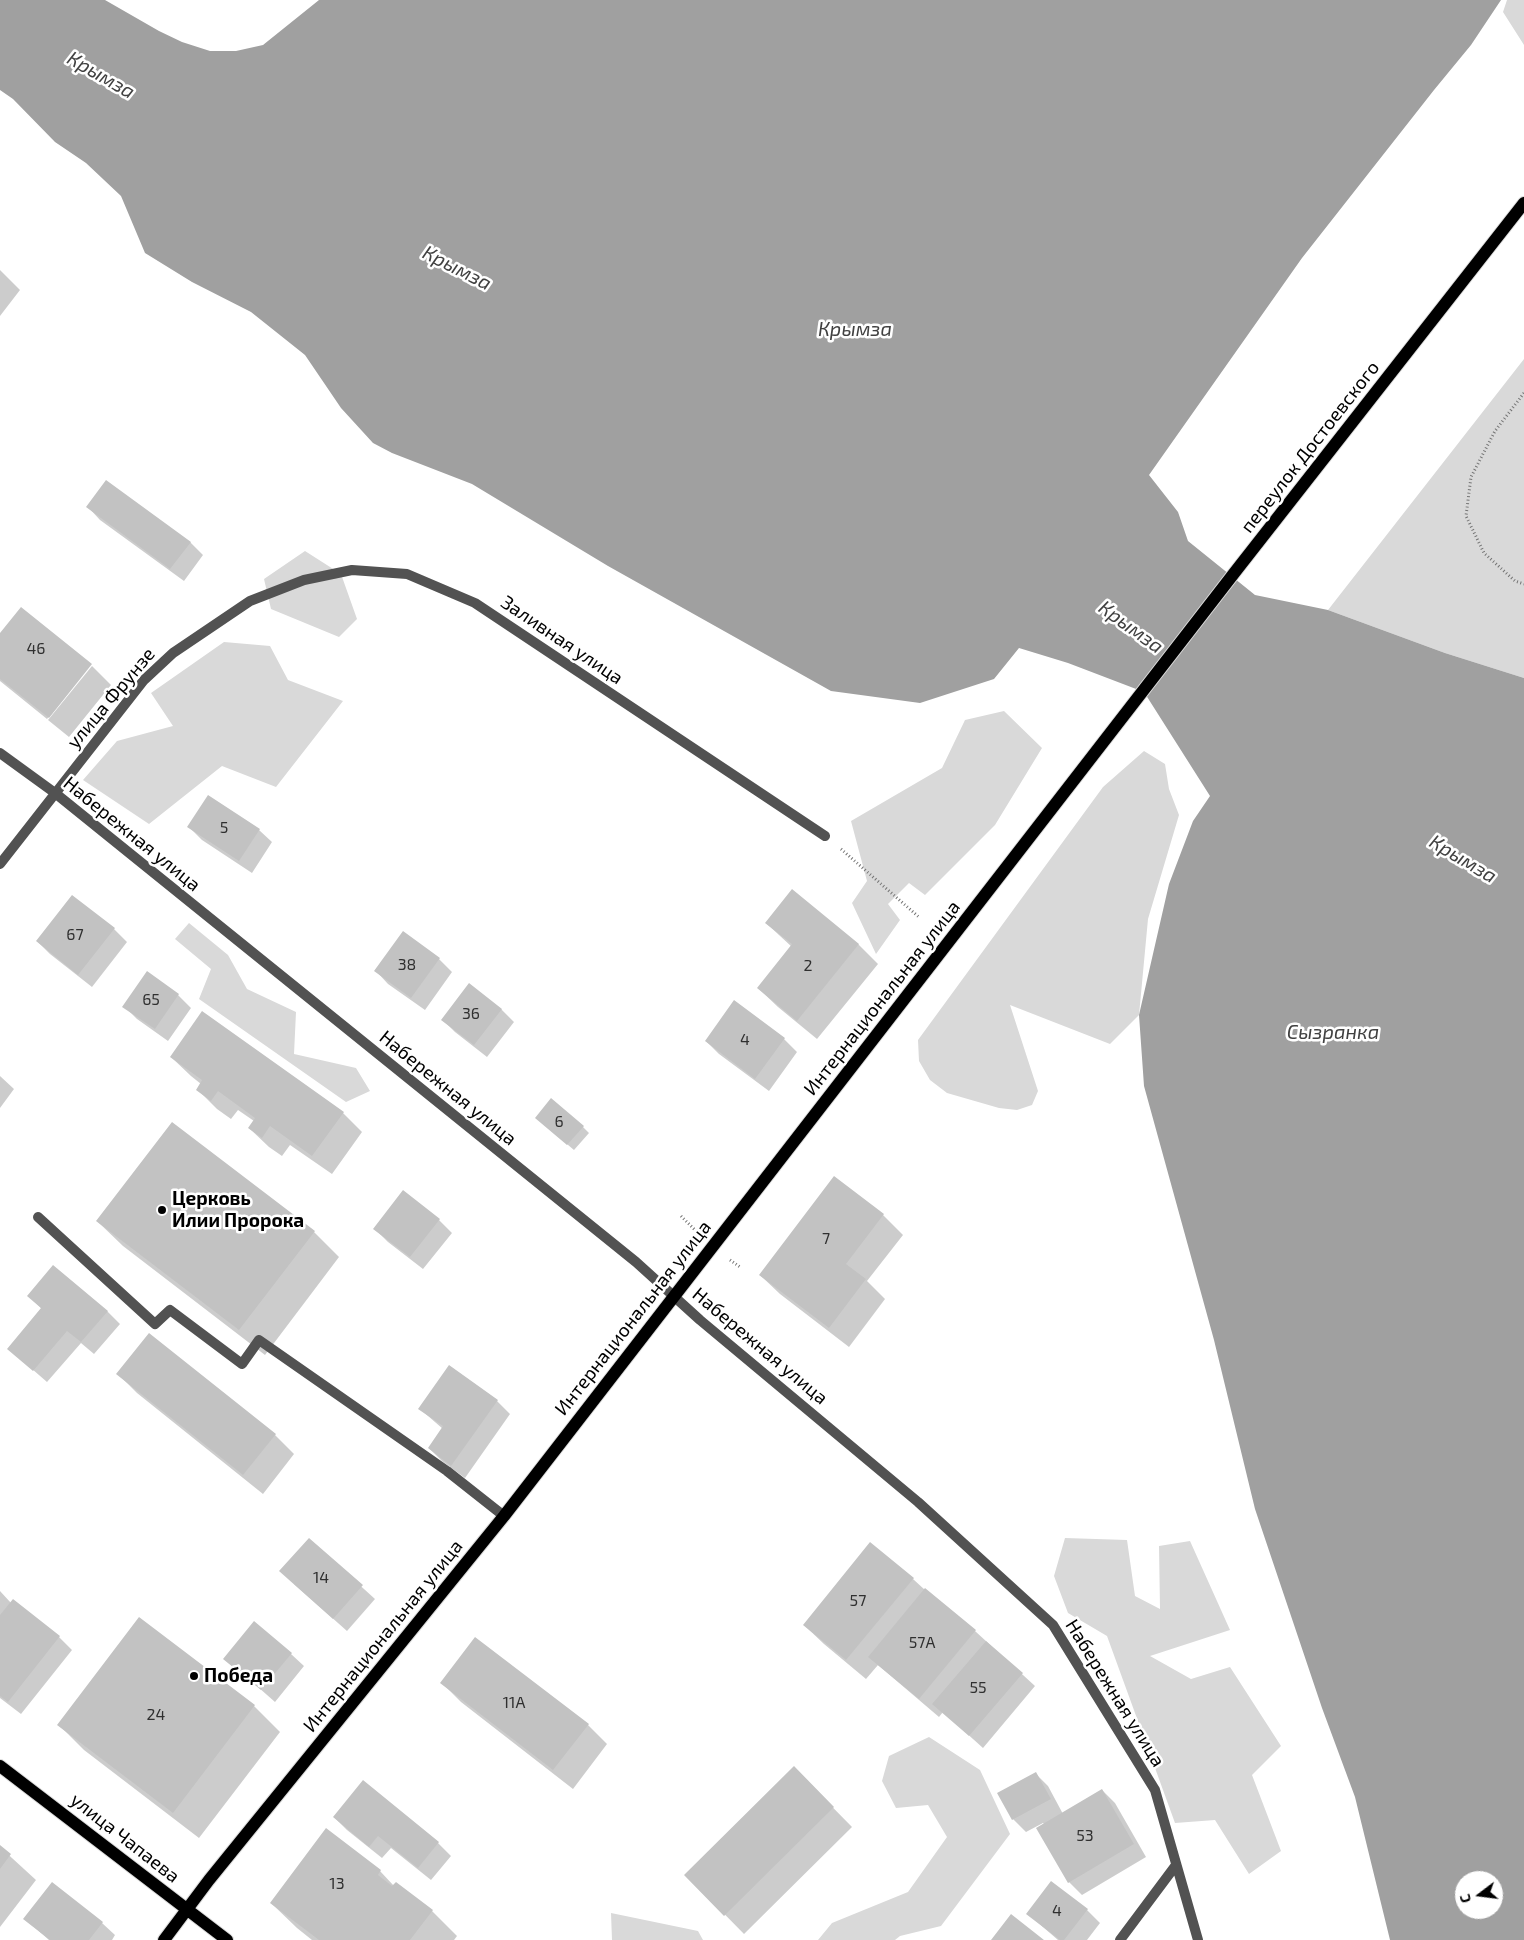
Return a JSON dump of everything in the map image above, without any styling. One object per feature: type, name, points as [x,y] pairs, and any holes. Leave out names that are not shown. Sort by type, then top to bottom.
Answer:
[{"type":"main road","name":"переулок Достоевского","points":[[1126,714],[1524,203]]},
{"type":"main road","name":"Интернациональная улица","points":[[164,1940],[504,1516],[1126,714]]},
{"type":"main road","name":"улица Чапаева","points":[[0,1766],[227,1940]]},
{"type":"street","name":"Заливная улица","points":[[250,601],[304,580],[352,570],[407,574],[476,603],[826,836]]},
{"type":"street","name":"улица Фрунзе","points":[[0,864],[144,680],[173,653],[250,601]]},
{"type":"street","name":"Набережная улица","points":[[0,753],[55,793],[636,1262],[918,1502],[1053,1624],[1155,1790],[1198,1940]]},
{"type":"street","points":[[38,1217],[155,1324],[170,1310],[242,1364],[259,1340],[447,1470],[504,1516]]},
{"type":"street","points":[[1120,1940],[1176,1865]]},
{"type":"path","points":[[1524,393],[1495,431],[1471,477],[1466,516],[1484,553],[1515,581],[1524,584]]},
{"type":"path","points":[[826,836],[920,918]]},
{"type":"shaded area","points":[[1507,0],[1524,0],[1524,45],[1503,12]]},
{"type":"shaded area","points":[[1524,359],[1524,678],[1445,653],[1328,610]]},
{"type":"shaded area","points":[[305,551],[341,574],[357,619],[339,637],[271,609],[264,579]]},
{"type":"shaded area","points":[[224,642],[270,646],[288,680],[343,701],[276,787],[222,766],[149,824],[83,780],[117,741],[173,726],[151,693]]},
{"type":"shaded area","points":[[1004,711],[1042,748],[995,825],[925,895],[909,883],[888,904],[900,920],[876,954],[852,903],[867,881],[851,821],[942,768],[965,720]]},
{"type":"shaded area","points":[[1144,751],[1165,764],[1169,789],[1179,815],[1148,919],[1139,1015],[1110,1044],[1010,1005],[1038,1091],[1032,1105],[1017,1110],[999,1108],[947,1093],[930,1080],[919,1061],[918,1040],[1103,787]]},
{"type":"shaded area","points":[[189,923],[228,955],[247,989],[296,1012],[294,1054],[356,1068],[370,1091],[346,1102],[199,999],[211,969],[175,939]]},
{"type":"shaded area","points":[[1065,1538],[1127,1540],[1135,1596],[1160,1609],[1159,1546],[1190,1541],[1230,1630],[1150,1656],[1191,1679],[1230,1667],[1281,1746],[1252,1775],[1281,1851],[1249,1874],[1215,1820],[1175,1823],[1107,1636],[1068,1613],[1054,1576]]},
{"type":"shaded area","points":[[929,1737],[980,1770],[1010,1834],[941,1926],[900,1936],[895,1940],[818,1940],[832,1923],[908,1892],[947,1837],[928,1805],[896,1808],[882,1781],[889,1756]]},
{"type":"shaded area","points":[[611,1913],[698,1931],[703,1940],[612,1940]]},
{"type":"water","name":"Крымза","points":[[0,0],[105,0],[182,42],[210,51],[236,51],[263,45],[319,0],[1501,0],[1471,45],[1302,258],[1149,475],[1178,512],[1188,541],[1255,595],[1328,610],[1445,653],[1524,678],[1524,1940],[1390,1940],[1355,1797],[1322,1708],[1255,1509],[1214,1340],[1144,1086],[1139,1015],[1169,884],[1193,821],[1210,796],[1144,692],[1068,663],[1019,648],[994,679],[920,703],[831,691],[608,566],[472,484],[392,453],[373,443],[341,408],[305,355],[251,312],[192,282],[145,253],[121,196],[86,163],[55,142],[13,99],[0,90]]},
{"type":"building","points":[[106,480],[191,542],[170,569],[86,507]]},
{"type":"building","points":[[21,607],[92,664],[49,718],[0,679],[0,633]]},
{"type":"building","points":[[208,795],[260,829],[239,861],[187,827]]},
{"type":"building","points":[[792,889],[859,944],[797,1021],[757,988],[792,944],[765,923]]},
{"type":"building","points":[[72,895],[115,928],[78,975],[36,941]]},
{"type":"building","points":[[403,931],[440,958],[411,998],[374,971]]},
{"type":"building","points":[[147,971],[179,994],[155,1029],[122,1007]]},
{"type":"building","points":[[469,983],[502,1009],[474,1045],[441,1020]]},
{"type":"building","points":[[734,1000],[785,1038],[755,1079],[705,1041]]},
{"type":"building","points":[[202,1011],[344,1112],[312,1156],[270,1126],[262,1138],[248,1128],[255,1118],[218,1091],[211,1101],[196,1090],[202,1080],[170,1057]]},
{"type":"building","points":[[551,1098],[584,1126],[567,1145],[535,1118]]},
{"type":"building","points":[[172,1122],[315,1231],[239,1330],[96,1221]]},
{"type":"building","points":[[834,1176],[884,1214],[846,1264],[866,1279],[829,1328],[759,1275]]},
{"type":"building","points":[[403,1190],[440,1219],[410,1257],[373,1229]]},
{"type":"building","points":[[53,1265],[108,1311],[81,1342],[67,1331],[33,1371],[7,1349],[41,1308],[27,1296]]},
{"type":"building","points":[[149,1333],[276,1434],[243,1475],[116,1374]]},
{"type":"building","points":[[449,1365],[498,1400],[451,1466],[428,1448],[443,1426],[418,1409]]},
{"type":"building","points":[[309,1538],[363,1585],[333,1619],[279,1571]]},
{"type":"building","points":[[870,1542],[914,1578],[846,1660],[803,1625]]},
{"type":"building","points":[[925,1588],[976,1630],[919,1699],[868,1657]]},
{"type":"building","points":[[13,1599],[60,1636],[8,1702],[0,1696],[0,1615]]},
{"type":"building","points":[[139,1617],[255,1705],[173,1813],[57,1725]]},
{"type":"building","points":[[254,1621],[292,1653],[261,1690],[223,1659]]},
{"type":"building","points":[[475,1637],[589,1724],[553,1770],[440,1683]]},
{"type":"building","points":[[986,1641],[1023,1673],[969,1736],[932,1704]]},
{"type":"building","points":[[794,1766],[834,1807],[724,1916],[684,1875]]},
{"type":"building","points":[[1036,1772],[1051,1799],[1012,1820],[997,1793]]},
{"type":"building","points":[[363,1780],[439,1842],[418,1868],[378,1836],[369,1847],[333,1817]]},
{"type":"building","points":[[1102,1789],[1134,1844],[1068,1883],[1036,1828]]},
{"type":"building","points":[[326,1828],[381,1870],[378,1875],[392,1886],[396,1882],[433,1910],[410,1940],[319,1940],[270,1903]]},
{"type":"building","points":[[0,1845],[11,1854],[0,1869]]},
{"type":"building","points":[[1051,1881],[1088,1909],[1064,1940],[1060,1940],[1026,1914]]},
{"type":"building","points":[[52,1882],[103,1922],[89,1940],[50,1940],[23,1919]]},
{"type":"building","points":[[1011,1914],[1044,1940],[991,1940]]},
{"type":"place","name":"Церковь Илии Пророка","points":[[162,1210]]},
{"type":"place","name":"Победа","points":[[194,1676]]},
{"type":"water label","name":"Сызранка","points":[[1333,1032]]}]
